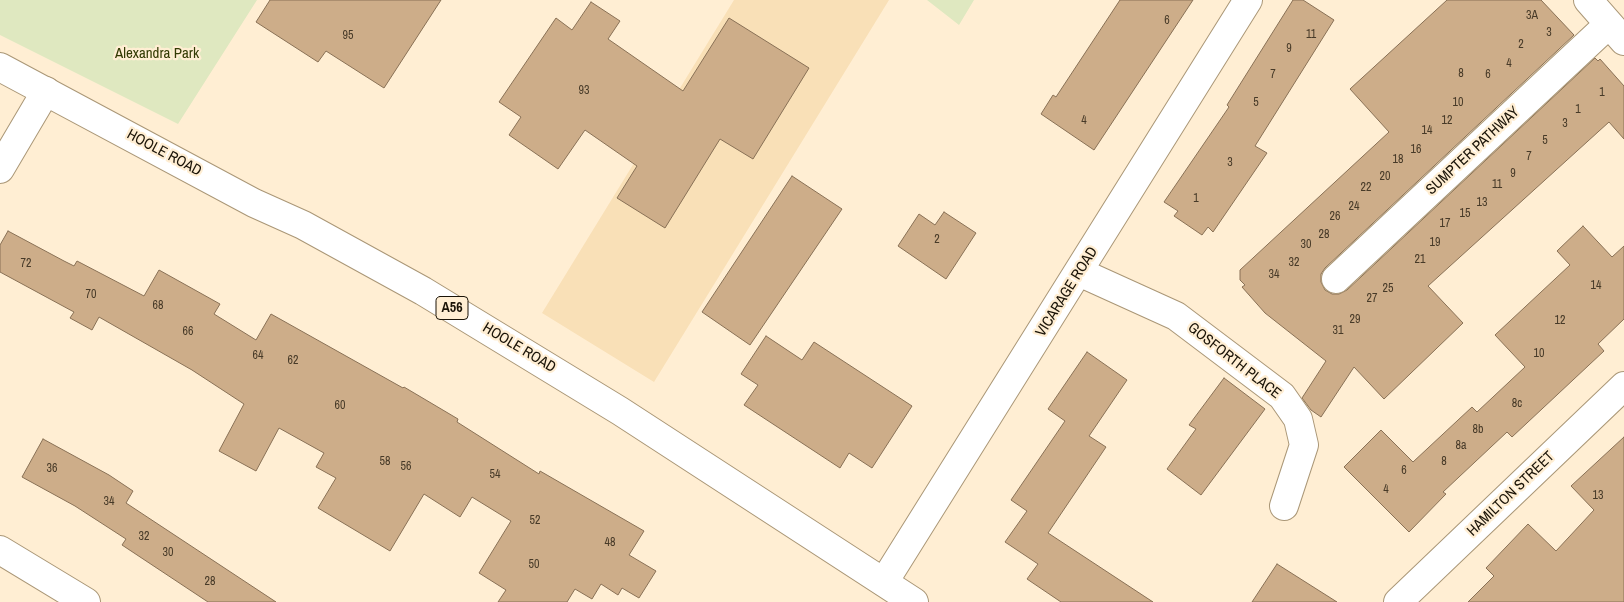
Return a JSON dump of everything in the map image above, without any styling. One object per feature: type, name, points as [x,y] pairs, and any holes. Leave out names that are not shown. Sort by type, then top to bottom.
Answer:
[{"type":"main road","name":"VICARAGE ROAD","points":[[884,582],[1248,0]]},
{"type":"main road","points":[[1588,0],[1617,32]]},
{"type":"main road","name":"SUMPTER PATHWAY","points":[[1336,279],[1617,32]]},
{"type":"main road","name":"HOOLE ROAD","points":[[0,67],[254,203],[303,225],[422,291],[564,375],[914,602]]},
{"type":"main road","points":[[0,169],[46,91]]},
{"type":"main road","name":"GOSFORTH PLACE","points":[[1079,272],[1176,316],[1282,396],[1298,419],[1304,445],[1284,506]]},
{"type":"main road","name":"HAMILTON STREET","points":[[1398,602],[1624,386]]},
{"type":"main road","points":[[0,550],[86,602]]},
{"type":"shaded area","points":[[734,0],[889,0],[654,382],[542,313]]},
{"type":"green space","name":"Alexandra Park","points":[[0,0],[257,0],[178,124],[0,35]]},
{"type":"green space","points":[[927,0],[974,0],[959,25]]},
{"type":"building","points":[[270,0],[441,0],[384,88],[326,51],[318,62],[256,22]]},
{"type":"building","points":[[1120,0],[1193,0],[1094,150],[1041,114],[1053,95],[1056,97]]},
{"type":"building","points":[[1293,0],[1303,0],[1334,20],[1255,146],[1267,153],[1213,232],[1208,227],[1202,235],[1174,216],[1178,211],[1164,202],[1229,107],[1227,105]]},
{"type":"building","points":[[1447,0],[1541,0],[1574,35],[1325,268],[1321,274],[1321,282],[1325,290],[1332,294],[1339,294],[1347,290],[1595,58],[1598,61],[1600,59],[1624,86],[1624,139],[1609,122],[1428,286],[1463,323],[1384,399],[1354,367],[1321,417],[1311,410],[1302,398],[1326,361],[1265,313],[1242,287],[1245,285],[1240,280],[1240,270],[1389,132],[1350,89]]},
{"type":"building","points":[[591,2],[620,21],[608,39],[683,91],[729,18],[809,68],[753,159],[720,139],[665,228],[617,198],[637,166],[585,130],[558,169],[509,135],[521,117],[499,102],[556,18],[572,30]]},
{"type":"building","points":[[792,176],[842,209],[750,345],[702,312]]},
{"type":"building","points":[[944,212],[976,233],[946,279],[898,246],[919,214],[935,225]]},
{"type":"building","points":[[1583,226],[1612,257],[1624,246],[1624,319],[1598,344],[1604,351],[1512,437],[1507,432],[1443,492],[1446,494],[1409,532],[1344,467],[1381,430],[1413,462],[1472,407],[1477,412],[1525,367],[1495,335],[1570,265],[1557,251]]},
{"type":"building","points":[[8,231],[74,266],[77,261],[144,296],[159,270],[220,304],[214,314],[256,340],[271,314],[404,387],[458,419],[457,422],[539,474],[540,471],[644,531],[629,555],[656,571],[639,598],[622,588],[618,595],[601,584],[592,599],[575,589],[567,602],[498,602],[506,590],[479,573],[511,521],[472,497],[460,517],[424,494],[390,551],[318,508],[336,478],[316,467],[324,453],[279,428],[256,471],[219,451],[244,404],[192,370],[99,317],[92,330],[70,318],[74,312],[0,272],[0,245]]},
{"type":"building","points":[[766,336],[802,360],[814,342],[912,406],[872,468],[849,453],[840,468],[744,405],[758,385],[741,374]]},
{"type":"building","points":[[1087,352],[1127,380],[1089,436],[1106,447],[1048,533],[1153,602],[1061,602],[1027,579],[1038,564],[1005,542],[1027,511],[1011,500],[1065,421],[1048,409]]},
{"type":"building","points":[[1224,378],[1265,409],[1201,495],[1167,469],[1196,429],[1189,425]]},
{"type":"building","points":[[1624,437],[1624,602],[1468,602],[1494,576],[1486,568],[1528,524],[1556,551],[1594,510],[1571,486]]},
{"type":"building","points":[[43,439],[109,475],[133,491],[126,503],[276,602],[208,602],[122,545],[126,539],[75,506],[22,477]]},
{"type":"building","points":[[1277,564],[1337,602],[1252,602]]}]
